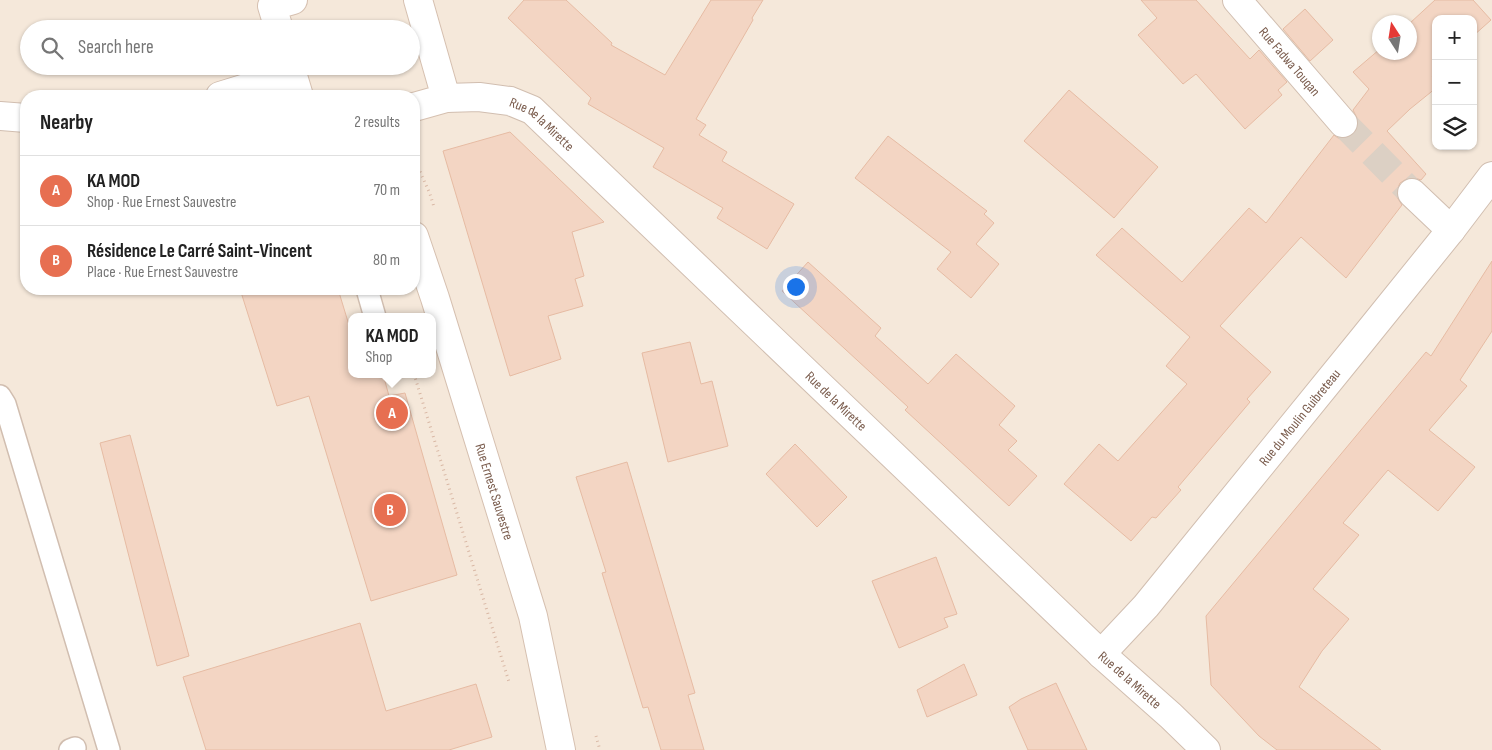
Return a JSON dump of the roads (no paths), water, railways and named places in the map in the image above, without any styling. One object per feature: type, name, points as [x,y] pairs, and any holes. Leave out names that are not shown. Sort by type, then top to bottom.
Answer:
[{"type":"street","points":[[276,20],[272,6],[293,0]]},
{"type":"street","points":[[418,0],[446,98]]},
{"type":"street","name":"Rue Fadwa Touqan","points":[[1237,0],[1343,123]]},
{"type":"street","points":[[246,90],[294,79]]},
{"type":"street","name":"Rue de la Mirette","points":[[420,105],[446,98],[479,97],[510,101],[532,110],[1101,654],[1206,750]]},
{"type":"street","points":[[0,116],[20,118]]},
{"type":"street","name":"Rue du Moulin Guibreteau","points":[[1101,654],[1152,598],[1451,230],[1492,176]]},
{"type":"street","points":[[1412,193],[1451,230]]},
{"type":"street","name":"Rue Ernest Sauvestre","points":[[420,254],[534,616],[561,750]]},
{"type":"lane","points":[[369,295],[374,313]]},
{"type":"lane","points":[[0,396],[5,404],[109,750]]},
{"type":"tunnel","points":[[1343,123],[1412,193]]},
{"type":"place","name":"KA MOD","points":[[392,413]]},
{"type":"place","name":"Résidence Le Carré Saint-Vincent","points":[[390,510]]}]
